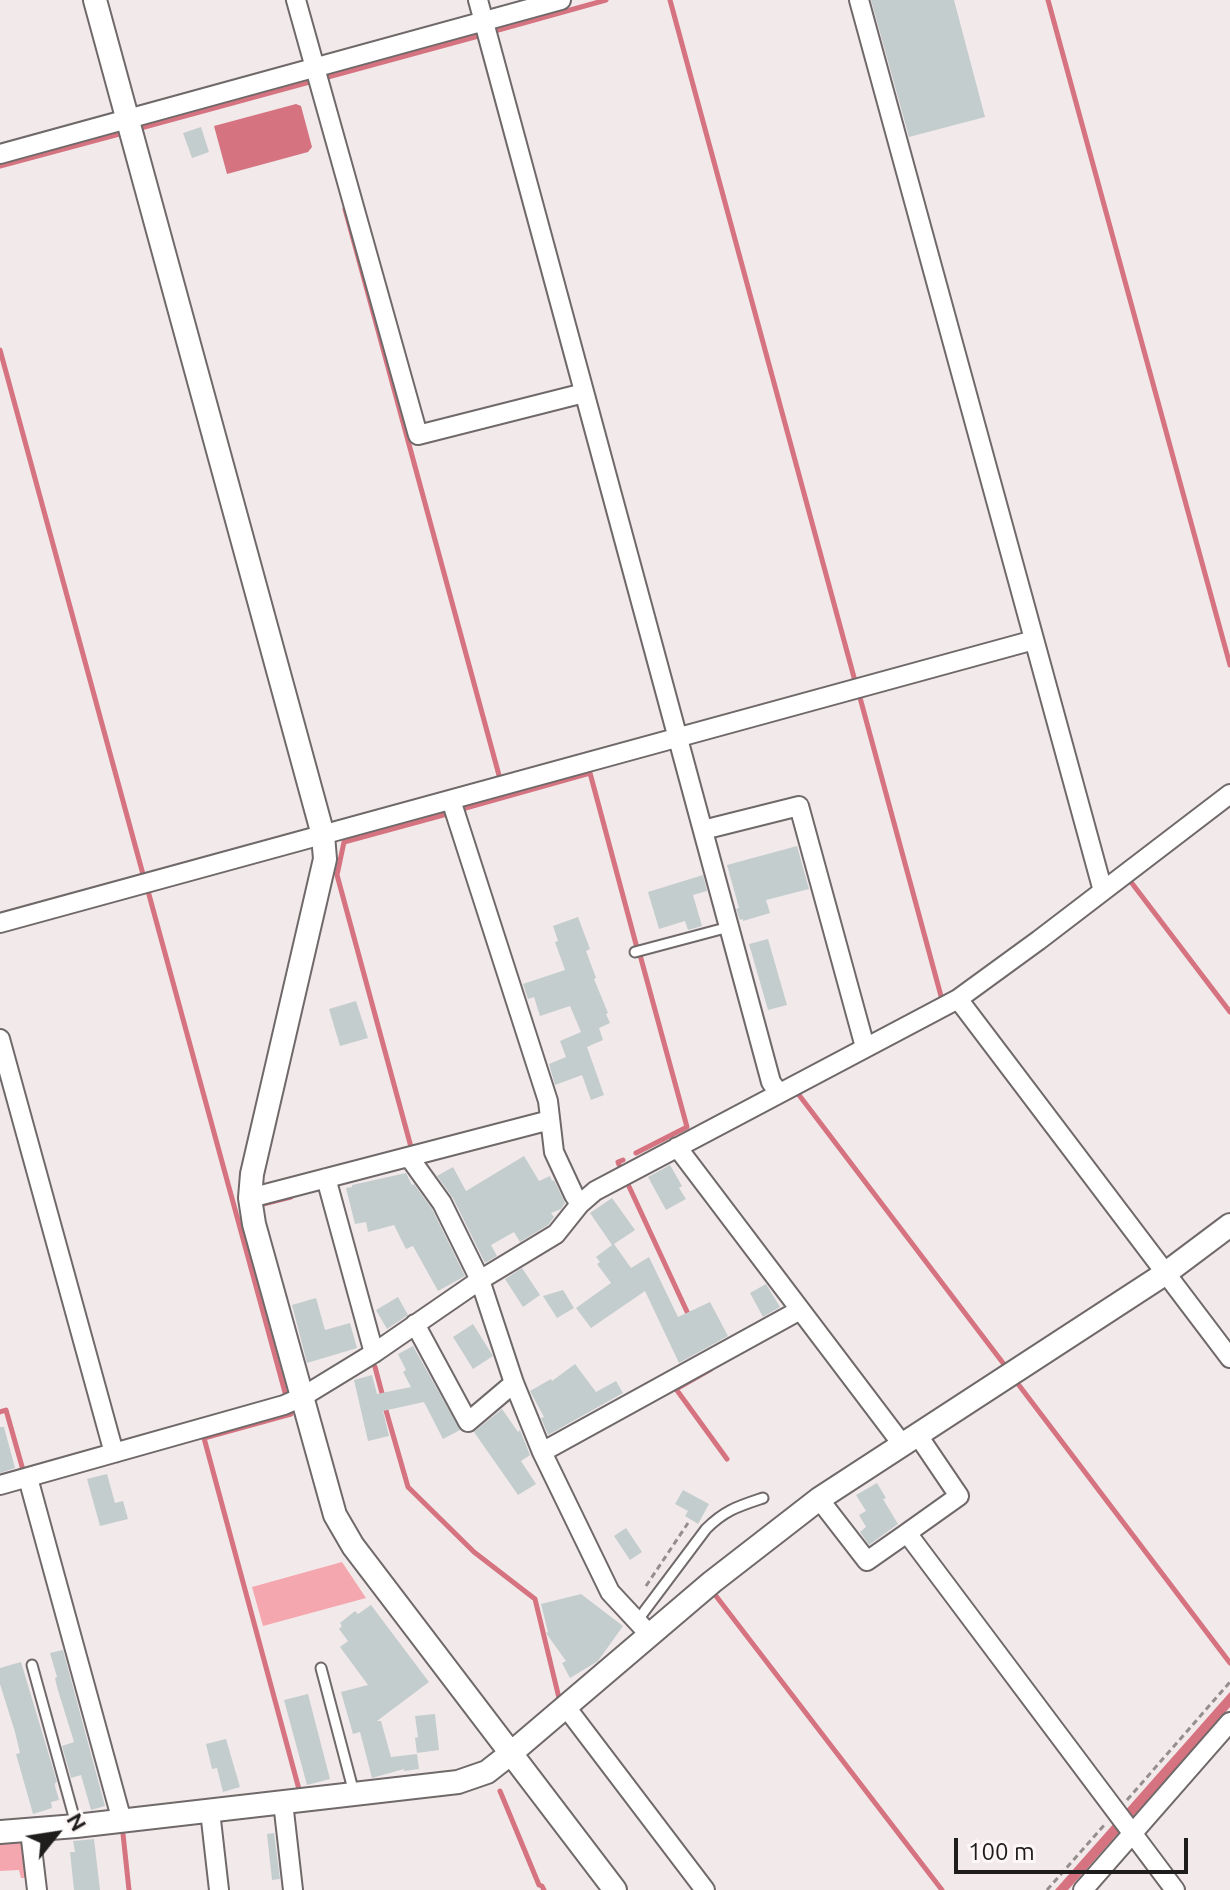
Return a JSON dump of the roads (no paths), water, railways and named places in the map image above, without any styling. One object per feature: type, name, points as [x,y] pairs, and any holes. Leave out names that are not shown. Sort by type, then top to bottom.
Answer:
[{"type":"street","points":[[95,0],[323,835],[325,859],[252,1174],[250,1198],[254,1224],[335,1515],[353,1546],[615,1890]]},
{"type":"street","points":[[296,0],[418,435],[584,393]]},
{"type":"street","points":[[478,0],[771,1082],[778,1092]]},
{"type":"street","points":[[0,154],[129,126],[317,76],[486,29],[561,0]]},
{"type":"street","points":[[859,0],[1103,891]]},
{"type":"street","points":[[0,923],[1034,640]]},
{"type":"street","points":[[0,1485],[284,1405],[302,1397],[556,1234],[595,1191],[958,999],[1230,794]]},
{"type":"street","points":[[451,800],[548,1101],[554,1152],[580,1204]]},
{"type":"street","points":[[703,830],[799,806],[865,1047]]},
{"type":"street","points":[[958,999],[1230,1358]]},
{"type":"street","points":[[0,1039],[114,1453]]},
{"type":"street","points":[[250,1198],[550,1120]]},
{"type":"street","points":[[677,1147],[800,1310],[959,1496],[867,1561],[819,1499]]},
{"type":"street","points":[[409,1157],[442,1203],[480,1280],[514,1383],[542,1452],[610,1592],[644,1628]]},
{"type":"street","points":[[326,1178],[374,1353]]},
{"type":"street","points":[[0,1832],[458,1782],[487,1772],[566,1707],[644,1628],[712,1582],[819,1499],[1166,1273],[1230,1225]]},
{"type":"street","points":[[542,1452],[800,1310]]},
{"type":"street","points":[[415,1324],[468,1422],[514,1383]]},
{"type":"street","points":[[28,1478],[122,1821]]},
{"type":"street","points":[[907,1533],[1175,1890]]},
{"type":"street","points":[[566,1707],[705,1890]]},
{"type":"street","points":[[1083,1890],[1124,1822],[1230,1722]]},
{"type":"street","points":[[283,1802],[293,1890]]},
{"type":"street","points":[[210,1811],[219,1890]]},
{"type":"street","points":[[30,1831],[37,1890]]},
{"type":"lane","points":[[635,952],[729,927]]},
{"type":"lane","points":[[644,1628],[706,1529],[732,1507],[763,1498]]},
{"type":"lane","points":[[32,1665],[76,1826]]},
{"type":"lane","points":[[321,1668],[354,1793]]},
{"type":"waterway","points":[[491,32],[606,0]]},
{"type":"waterway","points":[[670,0],[855,681]]},
{"type":"waterway","points":[[1048,0],[1230,665]]},
{"type":"waterway","points":[[137,129],[482,35]]},
{"type":"waterway","points":[[0,166],[123,133]]},
{"type":"waterway","points":[[345,209],[500,779]]},
{"type":"waterway","points":[[0,350],[144,878]]},
{"type":"waterway","points":[[859,694],[941,996]]},
{"type":"waterway","points":[[462,809],[590,773],[637,948]]},
{"type":"waterway","points":[[411,1147],[337,875],[344,842],[447,814]]},
{"type":"waterway","points":[[1131,882],[1230,1012]]},
{"type":"waterway","points":[[148,891],[286,1396]]},
{"type":"waterway","points":[[636,1153],[687,1127],[640,955]]},
{"type":"waterway","points":[[799,1095],[1003,1363]]},
{"type":"waterway","points":[[620,1167],[618,1162],[623,1160]]},
{"type":"waterway","points":[[626,1180],[689,1316]]},
{"type":"waterway","points":[[263,1204],[291,1197]]},
{"type":"waterway","points":[[375,1367],[383,1397]]},
{"type":"waterway","points":[[711,1369],[676,1389],[727,1459]]},
{"type":"waterway","points":[[1015,1380],[1230,1663]]},
{"type":"waterway","points":[[385,1407],[408,1487],[474,1552],[535,1599],[559,1698]]},
{"type":"waterway","points":[[0,1412],[6,1410],[23,1470]]},
{"type":"waterway","points":[[291,1414],[204,1438],[300,1793]]},
{"type":"waterway","points":[[716,1596],[942,1890]]},
{"type":"waterway","points":[[500,1791],[539,1885],[544,1890]]},
{"type":"waterway","points":[[123,1834],[129,1890]]}]
